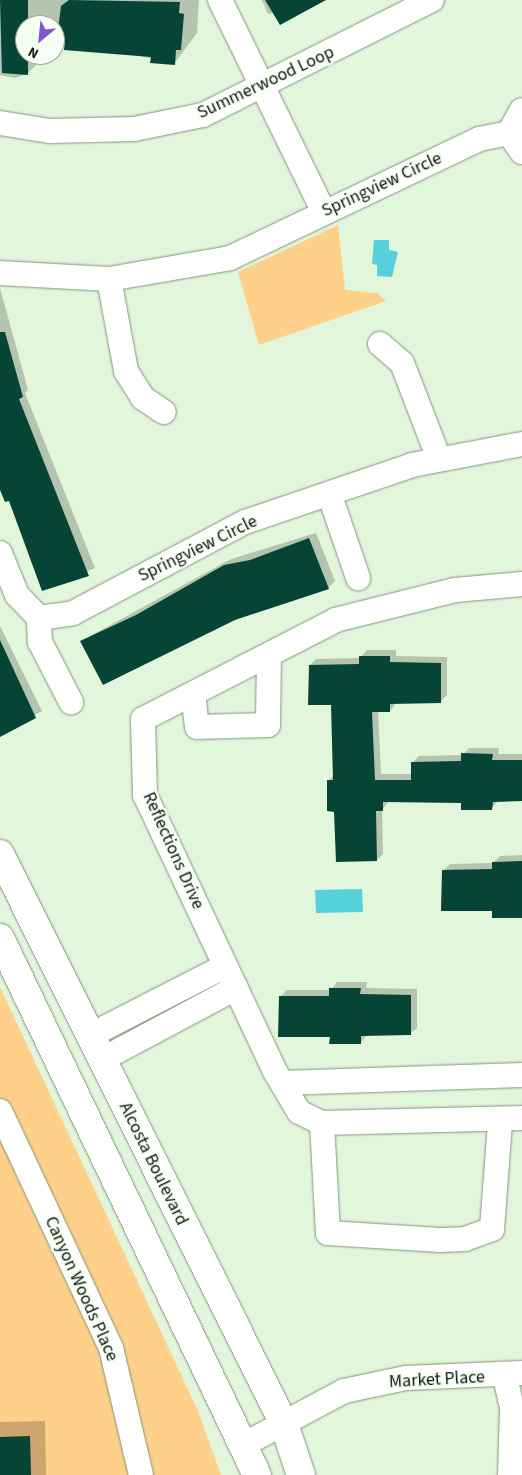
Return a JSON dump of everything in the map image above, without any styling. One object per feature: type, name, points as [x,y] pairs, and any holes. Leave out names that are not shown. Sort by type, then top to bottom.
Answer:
[{"type":"main road","name":"Alcosta Boulevard","points":[[0,854],[89,1036],[284,1424],[301,1475]]},
{"type":"main road","points":[[0,938],[246,1444],[257,1475]]},
{"type":"street","points":[[220,0],[261,88],[324,212]]},
{"type":"street","name":"Summerwood Loop","points":[[0,123],[50,131],[134,129],[203,114],[261,88],[432,0]]},
{"type":"street","points":[[515,143],[522,110]]},
{"type":"street","name":"Springview Circle","points":[[0,273],[109,279],[230,258],[479,138],[515,143]]},
{"type":"street","points":[[109,279],[126,371],[143,398],[164,412]]},
{"type":"street","points":[[380,344],[402,363],[439,459]]},
{"type":"street","name":"Springview Circle","points":[[40,618],[74,613],[245,522],[330,496],[439,459],[522,444]]},
{"type":"street","points":[[330,496],[358,578]]},
{"type":"street","points":[[0,553],[17,595],[40,618],[40,642],[71,702]]},
{"type":"street","name":"Reflections Drive","points":[[511,1120],[322,1123],[299,1112],[282,1083],[225,966],[145,795],[143,720],[336,620],[455,590],[522,584]]},
{"type":"street","points":[[193,694],[197,728],[268,725],[269,655]]},
{"type":"street","points":[[89,1036],[225,966]]},
{"type":"street","points":[[101,1060],[236,988]]},
{"type":"street","points":[[282,1083],[522,1075]]},
{"type":"street","name":"Canyon Woods Place","points":[[0,1110],[111,1348],[141,1475]]},
{"type":"street","points":[[322,1123],[328,1233],[440,1240],[465,1239],[492,1228],[511,1120]]},
{"type":"street","points":[[510,1475],[514,1375]]},
{"type":"street","name":"Market Place","points":[[246,1444],[353,1389],[406,1378],[514,1375]]},
{"type":"shaded area","points":[[338,225],[345,290],[377,293],[386,301],[259,345],[238,272]]},
{"type":"shaded area","points":[[0,987],[198,1411],[221,1475],[0,1475]]},
{"type":"water","points":[[374,240],[389,240],[389,250],[398,252],[392,277],[377,276],[377,265],[372,264]]},
{"type":"water","points":[[362,889],[363,912],[316,913],[315,890]]},
{"type":"building","points":[[0,0],[28,0],[28,15],[15,15],[15,65],[28,65],[28,75],[2,73]]},
{"type":"building","points":[[69,0],[180,2],[179,13],[184,14],[181,50],[176,50],[175,65],[150,63],[151,57],[65,50],[65,15],[60,15],[61,6]]},
{"type":"building","points":[[265,0],[326,0],[280,25]]},
{"type":"building","points":[[0,332],[5,332],[23,397],[19,399],[89,576],[42,591],[9,501],[5,502],[0,490]]},
{"type":"building","points":[[309,538],[329,589],[235,620],[103,685],[80,641],[136,615],[224,565],[250,560]]},
{"type":"building","points":[[0,640],[36,718],[0,737]]},
{"type":"building","points":[[359,656],[390,656],[390,662],[441,663],[441,703],[390,704],[390,712],[372,712],[375,780],[411,780],[411,762],[461,761],[461,753],[493,754],[492,760],[522,760],[522,801],[493,802],[492,810],[461,810],[461,803],[383,802],[383,811],[376,811],[377,861],[336,862],[334,812],[327,811],[327,780],[333,780],[331,705],[308,705],[309,665],[359,664]]},
{"type":"building","points":[[522,861],[522,918],[492,918],[492,911],[441,911],[442,870],[492,869],[492,862]]},
{"type":"building","points":[[329,988],[361,988],[360,994],[411,995],[411,1035],[361,1036],[361,1044],[329,1044],[330,1037],[278,1037],[279,996],[329,996]]},
{"type":"building","points":[[30,1436],[31,1475],[0,1475],[0,1437]]}]
